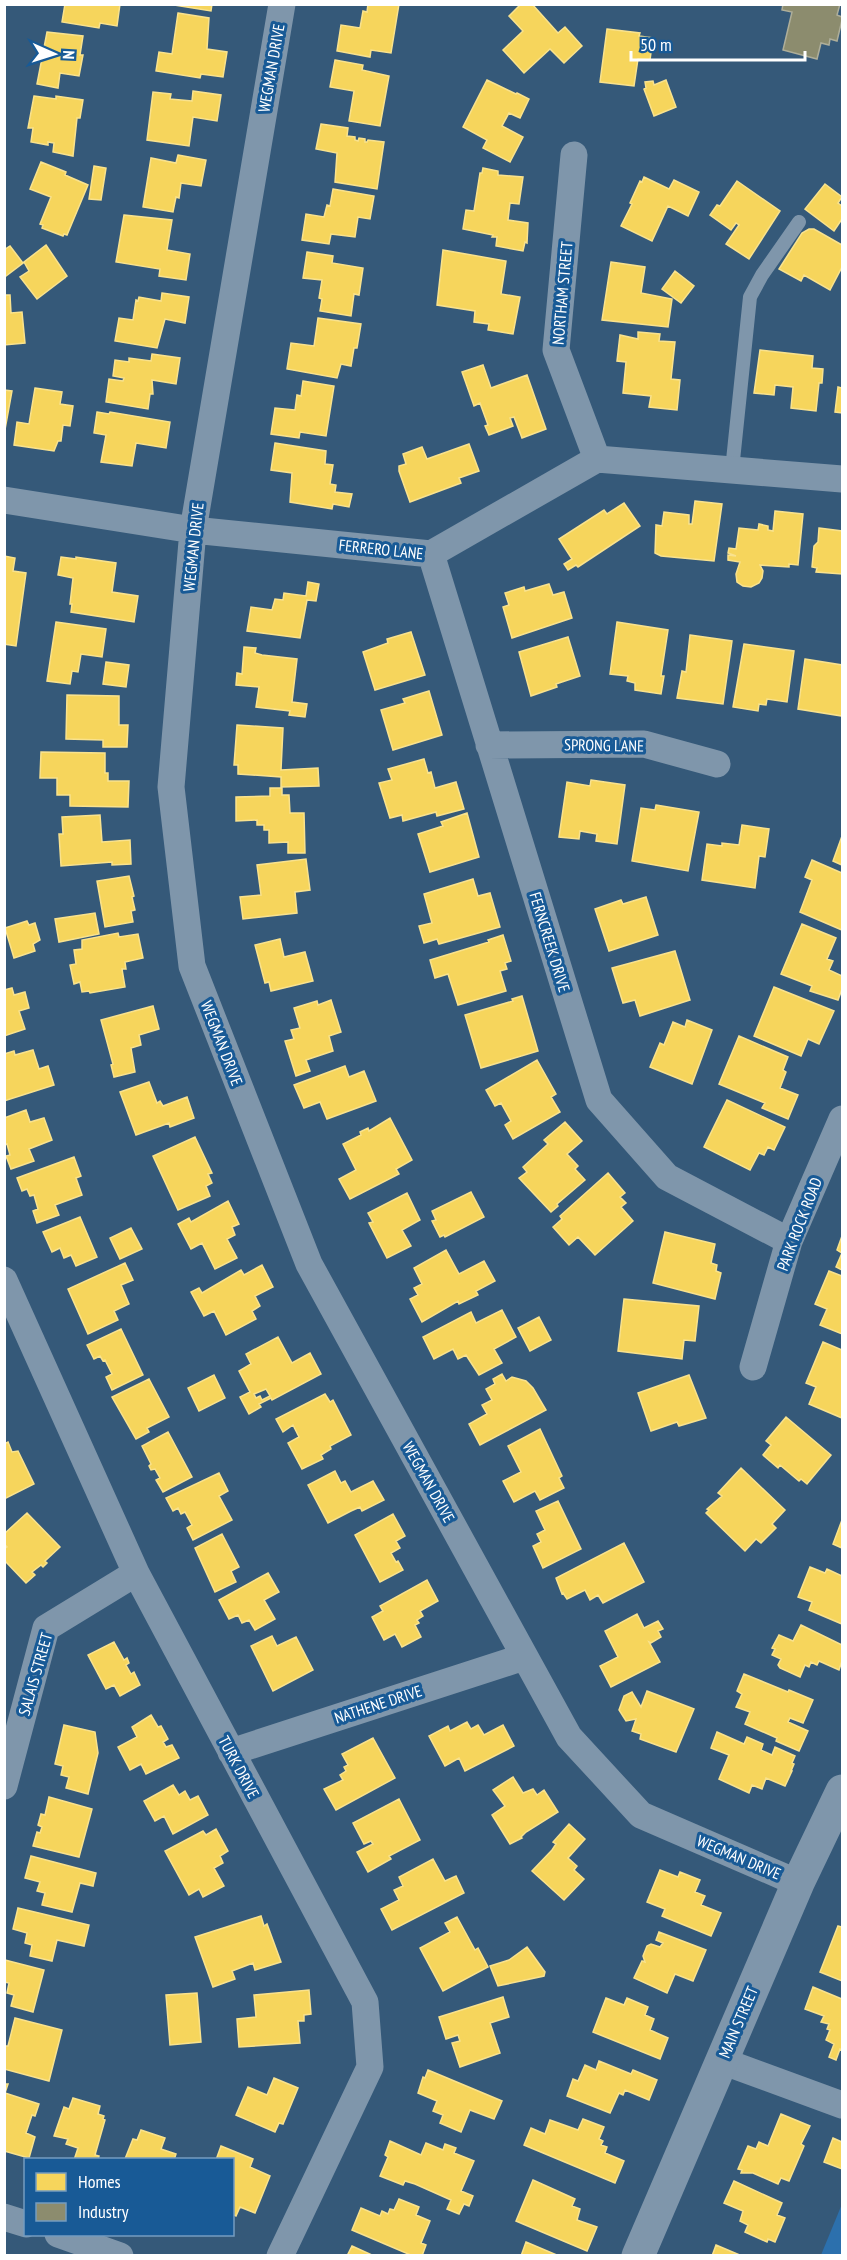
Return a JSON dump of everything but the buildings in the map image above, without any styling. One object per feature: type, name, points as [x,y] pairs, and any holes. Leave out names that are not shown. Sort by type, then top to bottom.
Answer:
[{"type":"street","name":"WEGMAN DRIVE","points":[[282,4],[193,530],[171,787],[192,966],[309,1264],[569,1737],[641,1815],[798,1883]]},
{"type":"street","name":"NORTHAM STREET","points":[[574,155],[556,350],[597,459]]},
{"type":"street","name":"FERRERO LANE","points":[[4,500],[193,530],[430,554],[597,459]]},
{"type":"street","points":[[597,459],[843,479]]},
{"type":"street","name":"FERNCREEK DRIVE","points":[[430,554],[599,1100],[667,1177],[789,1241]]},
{"type":"street","name":"SPRONG LANE","points":[[489,745],[644,744],[717,764]]},
{"type":"street","name":"PARK ROCK ROAD","points":[[753,1367],[789,1241],[843,1119]]},
{"type":"street","name":"TURK DRIVE","points":[[4,1280],[136,1573],[365,2002],[370,2067],[280,2256]]},
{"type":"street","name":"SALAIS STREET","points":[[4,1786],[46,1628],[136,1573]]},
{"type":"street","name":"NATHENE DRIVE","points":[[231,1752],[524,1657]]},
{"type":"street","name":"MAIN STREET","points":[[638,2256],[798,1883],[843,1791]]},
{"type":"street","points":[[722,2061],[843,2105]]},
{"type":"street","points":[[4,2217],[24,2223]]},
{"type":"street","points":[[61,2236],[120,2256]]},
{"type":"lane","points":[[732,470],[750,297],[762,275],[799,222]]},
{"type":"shaded area","points":[[842,2204],[842,2255],[821,2255]]}]
